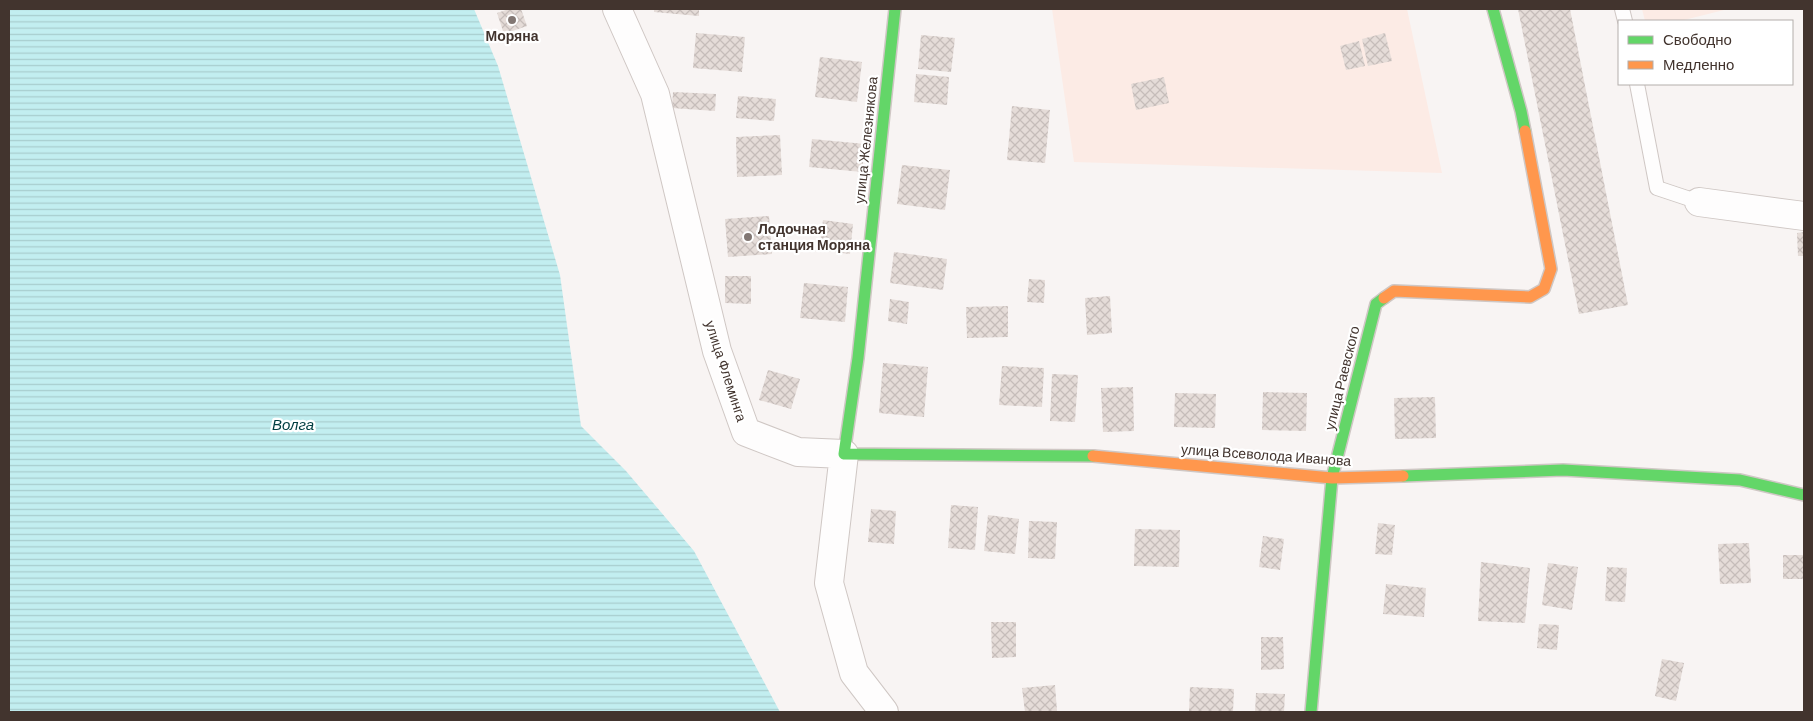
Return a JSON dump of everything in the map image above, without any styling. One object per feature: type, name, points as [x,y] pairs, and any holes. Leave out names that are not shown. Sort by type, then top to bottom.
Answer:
[{"type":"street","name":"улица Флеминга","points":[[617,9],[655,94],[717,350],[746,432],[798,452],[844,454]]},
{"type":"street","name":"улица Железнякова","points":[[844,454],[858,358],[895,9]]},
{"type":"street","name":"улица Раевского","points":[[1311,712],[1332,478],[1376,304],[1394,291],[1530,297],[1544,289],[1551,269],[1521,111],[1493,9]]},
{"type":"street","points":[[1699,202],[1804,216]]},
{"type":"street","name":"улица Всеволода Иванова","points":[[844,454],[1078,455],[1332,478],[1563,470],[1740,480],[1804,495]]},
{"type":"street","points":[[844,454],[829,583],[854,673],[884,712]]},
{"type":"lane","points":[[1637,85],[1656,188],[1699,202]]},
{"type":"shaded area","points":[[1052,9],[1407,9],[1442,173],[1074,162]]},
{"type":"shaded area","points":[[1642,9],[1728,9],[1684,20],[1645,20]]},
{"type":"water","name":"Волга","points":[[9,9],[474,9],[498,66],[560,275],[581,426],[626,471],[694,551],[780,712],[9,712]]},
{"type":"building","name":"Моряна","points":[[509,9],[521,9],[527,26],[504,34],[497,13]]},
{"type":"building","points":[[654,9],[699,9],[699,16],[654,12]]},
{"type":"building","points":[[1518,9],[1570,9],[1628,305],[1579,314]]},
{"type":"building","points":[[696,33],[745,37],[742,72],[693,68]]},
{"type":"building","points":[[1385,33],[1392,61],[1368,66],[1362,39]]},
{"type":"building","points":[[921,35],[955,38],[951,72],[918,69]]},
{"type":"building","points":[[1359,41],[1365,66],[1346,70],[1340,46]]},
{"type":"building","points":[[820,57],[862,62],[857,102],[815,97]]},
{"type":"building","points":[[916,74],[949,77],[947,105],[914,102]]},
{"type":"building","points":[[1164,77],[1169,103],[1136,110],[1131,84]]},
{"type":"building","points":[[673,92],[716,94],[715,111],[672,108]]},
{"type":"building","points":[[738,96],[776,99],[774,121],[736,118]]},
{"type":"building","points":[[1012,106],[1050,110],[1045,163],[1007,160]]},
{"type":"building","points":[[780,135],[782,175],[737,177],[736,137]]},
{"type":"building","points":[[812,139],[865,144],[862,172],[809,167]]},
{"type":"building","points":[[902,165],[950,170],[945,210],[897,204]]},
{"type":"building","name":"Лодочная станция Моряна","points":[[769,216],[772,254],[728,257],[725,219]]},
{"type":"building","points":[[823,220],[853,224],[850,254],[819,250]]},
{"type":"building","points":[[1804,232],[1804,256],[1798,256],[1797,233]]},
{"type":"building","points":[[894,252],[947,259],[943,290],[890,283]]},
{"type":"building","points":[[725,276],[751,276],[751,304],[725,303]]},
{"type":"building","points":[[1029,279],[1045,280],[1044,303],[1027,302]]},
{"type":"building","points":[[804,283],[848,287],[845,322],[800,318]]},
{"type":"building","points":[[1110,296],[1112,333],[1087,335],[1085,298]]},
{"type":"building","points":[[890,299],[909,302],[907,324],[888,321]]},
{"type":"building","points":[[1008,306],[1008,337],[967,338],[966,307]]},
{"type":"building","points":[[883,363],[928,367],[924,417],[879,413]]},
{"type":"building","points":[[1002,366],[1044,368],[1042,407],[999,405]]},
{"type":"building","points":[[768,370],[800,379],[791,409],[759,400]]},
{"type":"building","points":[[1052,374],[1078,375],[1075,422],[1050,421]]},
{"type":"building","points":[[1133,387],[1134,431],[1103,432],[1101,388]]},
{"type":"building","points":[[1263,392],[1307,393],[1306,431],[1262,430]]},
{"type":"building","points":[[1175,393],[1216,394],[1215,428],[1174,427]]},
{"type":"building","points":[[1435,397],[1436,438],[1395,439],[1394,398]]},
{"type":"building","points":[[951,505],[978,507],[975,550],[948,548]]},
{"type":"building","points":[[871,509],[896,511],[894,544],[868,542]]},
{"type":"building","points":[[988,515],[1019,519],[1015,554],[984,551]]},
{"type":"building","points":[[1029,521],[1057,522],[1055,559],[1028,558]]},
{"type":"building","points":[[1378,523],[1395,525],[1392,555],[1375,554]]},
{"type":"building","points":[[1135,529],[1180,530],[1179,567],[1134,566]]},
{"type":"building","points":[[1263,536],[1284,539],[1280,570],[1259,567]]},
{"type":"building","points":[[1749,543],[1751,583],[1720,584],[1718,544]]},
{"type":"building","points":[[1783,555],[1804,555],[1804,579],[1783,579]]},
{"type":"building","points":[[1481,562],[1530,568],[1525,623],[1478,621]]},
{"type":"building","points":[[1548,563],[1578,567],[1572,610],[1542,605]]},
{"type":"building","points":[[1607,567],[1627,568],[1625,602],[1605,601]]},
{"type":"building","points":[[1386,584],[1426,588],[1424,617],[1383,614]]},
{"type":"building","points":[[991,622],[1016,622],[1016,657],[992,658]]},
{"type":"building","points":[[1539,624],[1559,625],[1557,650],[1537,648]]},
{"type":"building","points":[[1261,637],[1283,637],[1284,669],[1261,670]]},
{"type":"building","points":[[1662,659],[1684,663],[1676,701],[1655,696]]},
{"type":"building","points":[[1055,685],[1057,711],[1025,712],[1022,688]]},
{"type":"building","points":[[1190,687],[1234,689],[1233,712],[1189,712]]},
{"type":"building","points":[[1256,693],[1285,694],[1284,712],[1255,712]]},
{"type":"traffic: fast","points":[[895,9],[858,358],[844,454],[1093,456]]},
{"type":"traffic: fast","points":[[1493,9],[1525,131]]},
{"type":"traffic: fast","points":[[1311,712],[1332,478],[1376,304],[1384,298]]},
{"type":"traffic: fast","points":[[1403,476],[1563,470],[1740,480],[1804,495]]},
{"type":"traffic: slow","points":[[1384,298],[1394,291],[1530,297],[1544,289],[1551,269],[1525,131]]},
{"type":"traffic: slow","points":[[1093,456],[1332,478],[1403,476]]},
{"type":"place","name":"Моряна","points":[[512,20]]},
{"type":"place","name":"Лодочная станция Моряна","points":[[748,237]]}]
